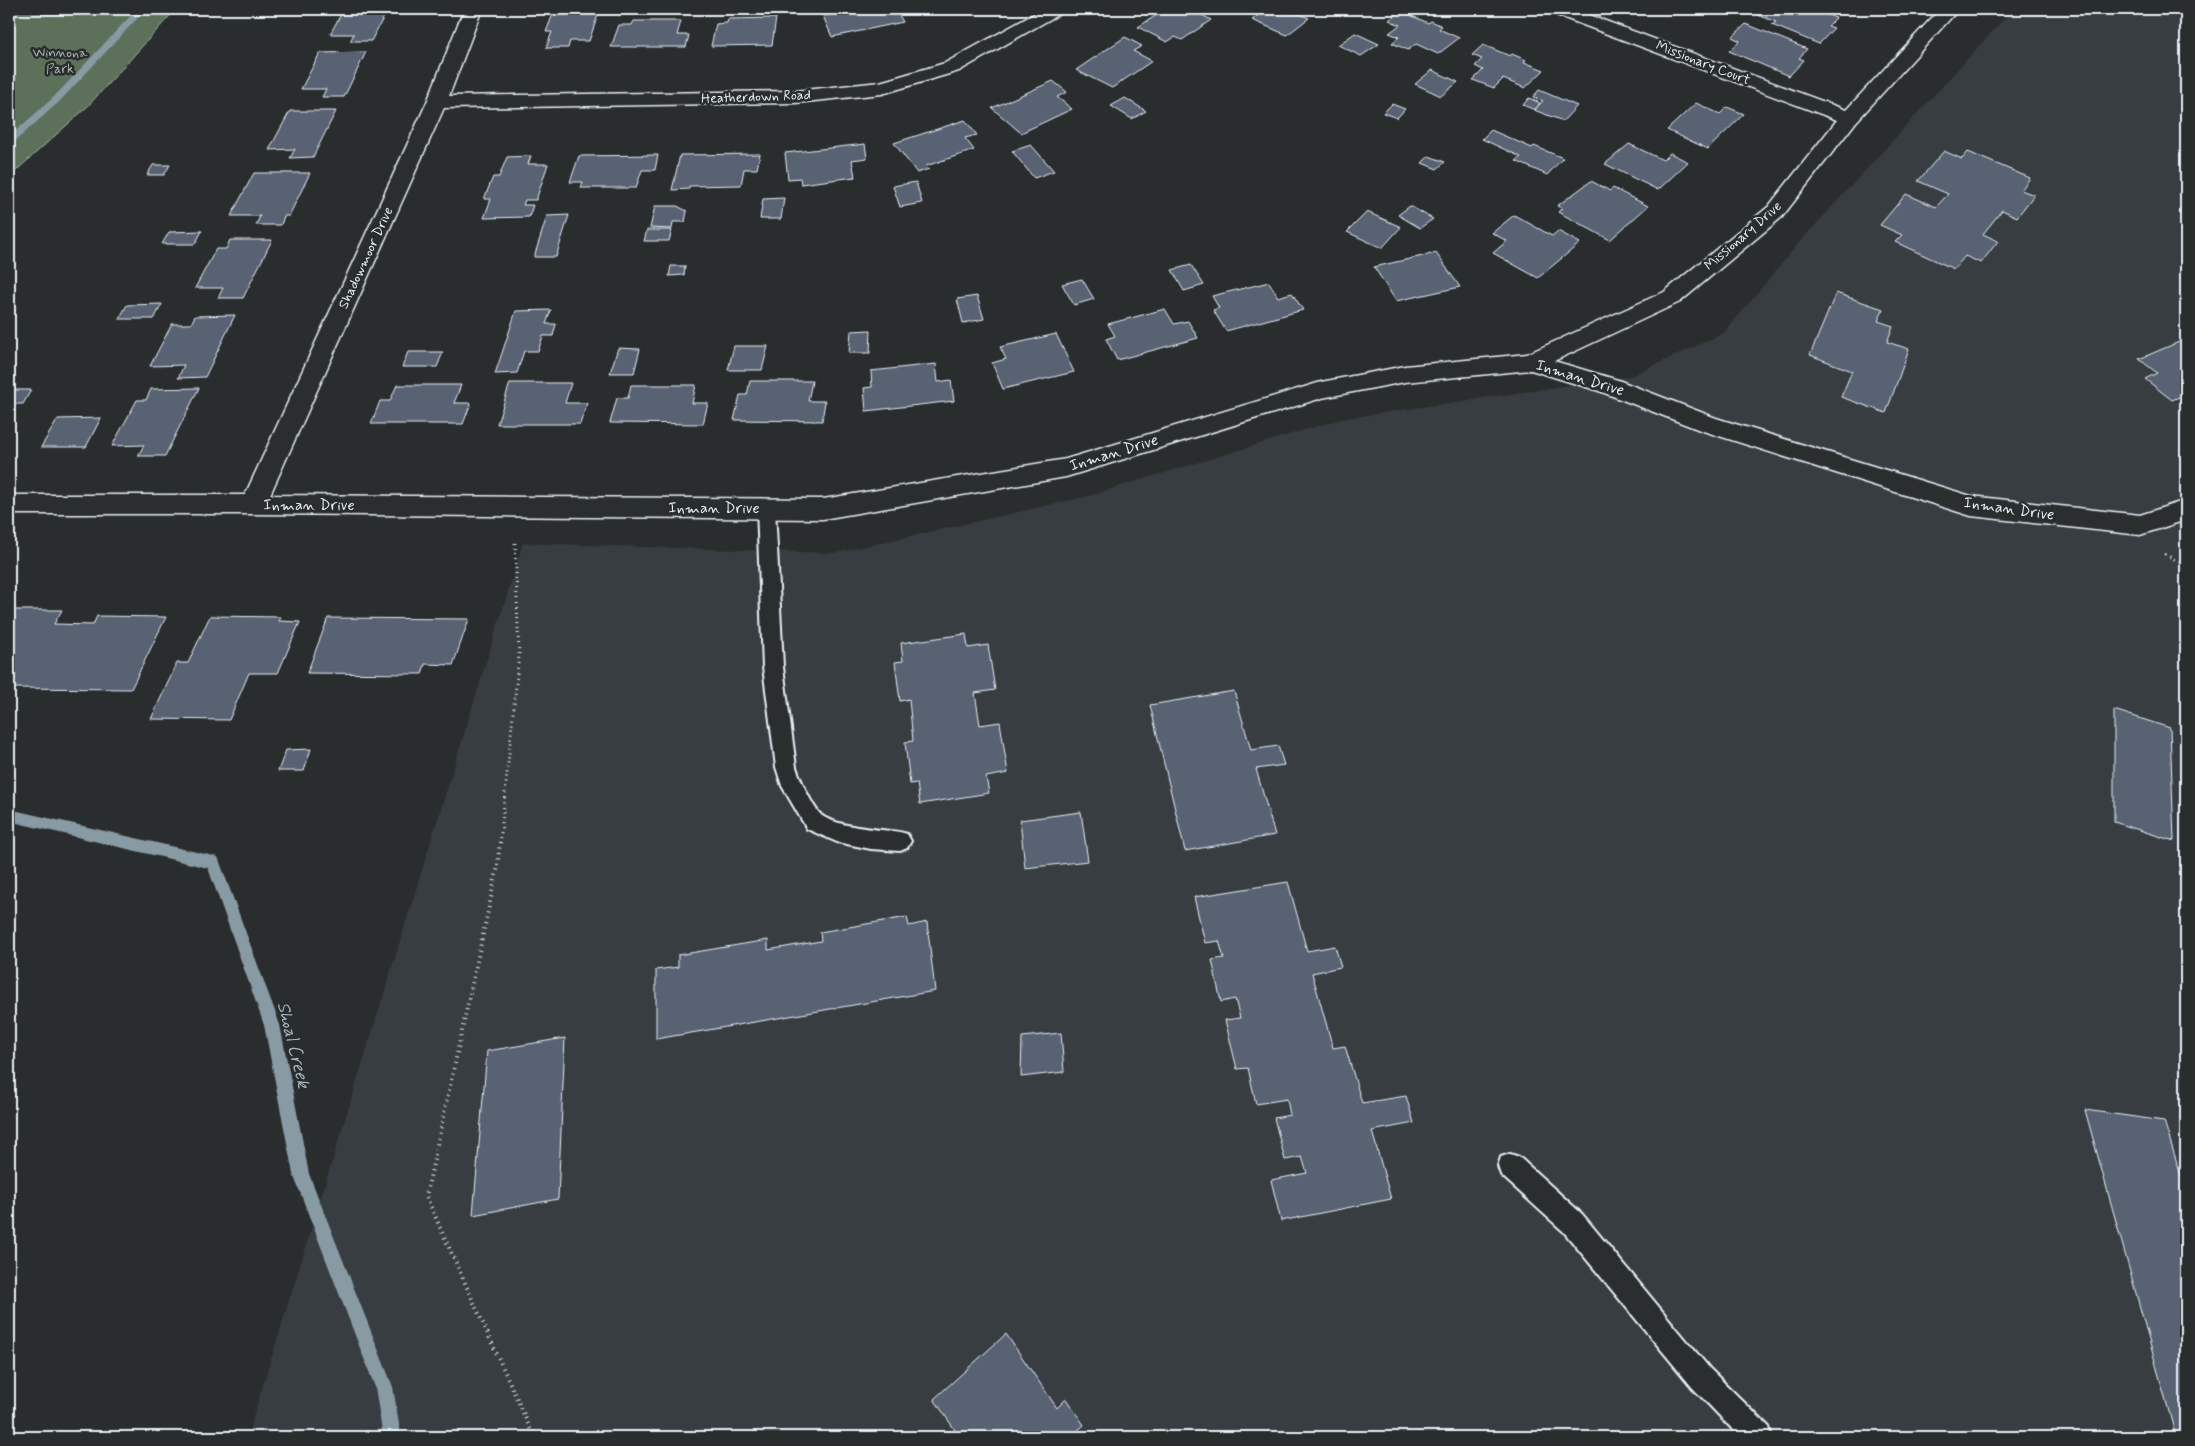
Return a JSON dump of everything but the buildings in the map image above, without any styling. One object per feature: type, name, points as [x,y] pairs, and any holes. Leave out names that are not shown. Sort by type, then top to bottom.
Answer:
[{"type":"street","name":"Shadowmoor Drive","points":[[252,504],[437,102],[473,9]]},
{"type":"street","name":"Heatherdown Road","points":[[437,102],[795,97],[882,88],[952,67],[1055,9]]},
{"type":"street","name":"Missionary Court","points":[[1558,9],[1849,118]]},
{"type":"street","name":"Missionary Drive","points":[[1532,362],[1672,297],[1775,212],[1849,118],[1950,9]]},
{"type":"street","name":"Inman Drive","points":[[9,505],[252,504],[823,509],[1066,468],[1321,390],[1405,374],[1532,362],[1610,386],[1708,424],[1971,506],[2140,525],[2186,510]]},
{"type":"lane","points":[[766,508],[774,667],[786,767],[792,786],[814,822],[837,832],[871,839],[900,841]]},
{"type":"lane","points":[[1510,1166],[1573,1223],[1701,1378],[1759,1437]]},
{"type":"path","points":[[514,507],[518,655],[497,870],[426,1196],[534,1437]]},
{"type":"shaded area","points":[[2013,9],[2186,9],[2186,1437],[247,1437],[523,543],[835,553],[1085,497],[1341,419],[1631,376],[1724,333],[1798,244]]},
{"type":"green space","name":"Winnona Park","points":[[9,9],[176,9],[87,107],[9,177]]},
{"type":"waterway","name":"Shoal Creek","points":[[9,142],[57,99],[142,9]]},
{"type":"waterway","name":"Shoal Creek","points":[[9,815],[213,862],[272,1025],[301,1174],[384,1387],[392,1437]]}]
